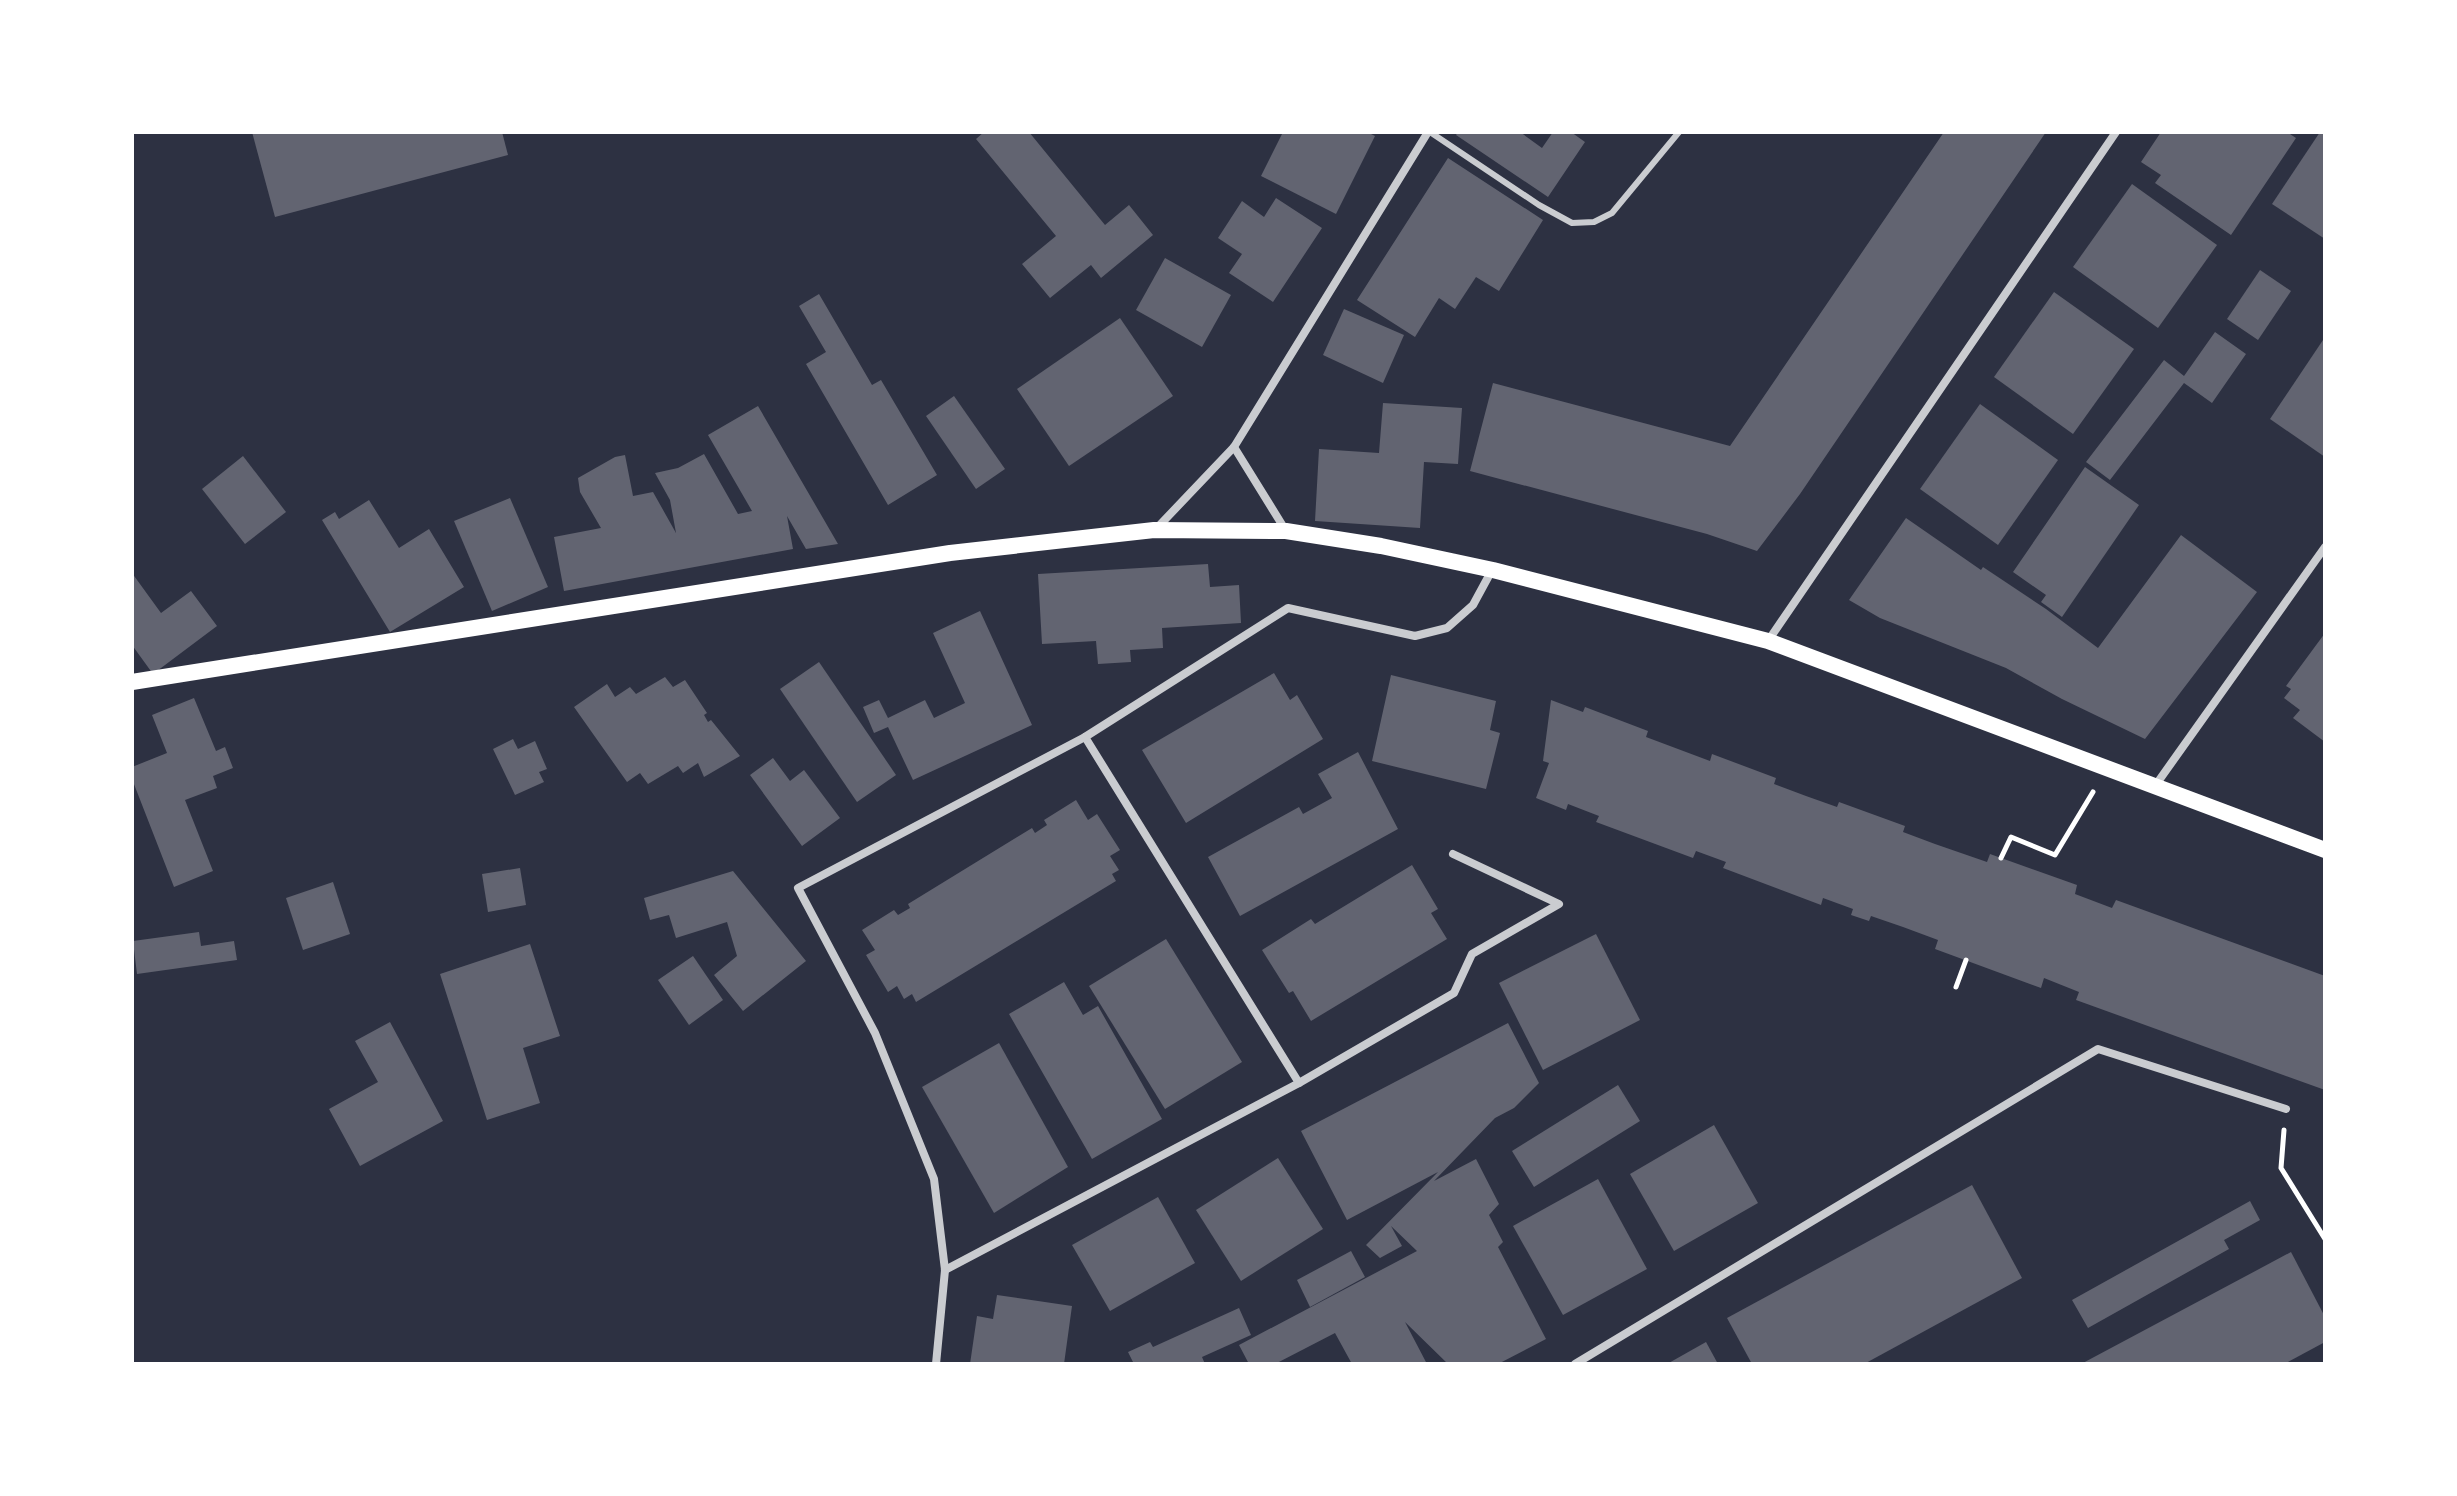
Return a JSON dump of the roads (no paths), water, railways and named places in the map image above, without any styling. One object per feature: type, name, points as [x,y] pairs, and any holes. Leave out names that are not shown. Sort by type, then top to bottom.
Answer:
[{"type":"main road","points":[[132,682],[950,553],[1154,530],[1286,531],[1381,546],[1493,570],[1768,641],[2325,850]]},
{"type":"street","points":[[1154,530],[1234,447],[1429,132]]},
{"type":"street","points":[[1768,641],[2116,132]]},
{"type":"street","points":[[1234,447],[1286,531]]},
{"type":"street","points":[[2154,787],[2325,547]]},
{"type":"street","points":[[936,1364],[945,1270],[934,1179],[875,1033],[798,888],[1085,737],[1288,608],[1415,636],[1447,628],[1473,605],[1493,570]]},
{"type":"street","points":[[1085,737],[1299,1083]]},
{"type":"street","points":[[945,1270],[1299,1083],[1454,993],[1472,954],[1559,904],[1453,854]]},
{"type":"street","points":[[1575,1364],[2098,1049],[2286,1109]]},
{"type":"lane","points":[[1429,132],[1539,205],[1572,223],[1594,222],[1612,213],[1679,132]]}]
